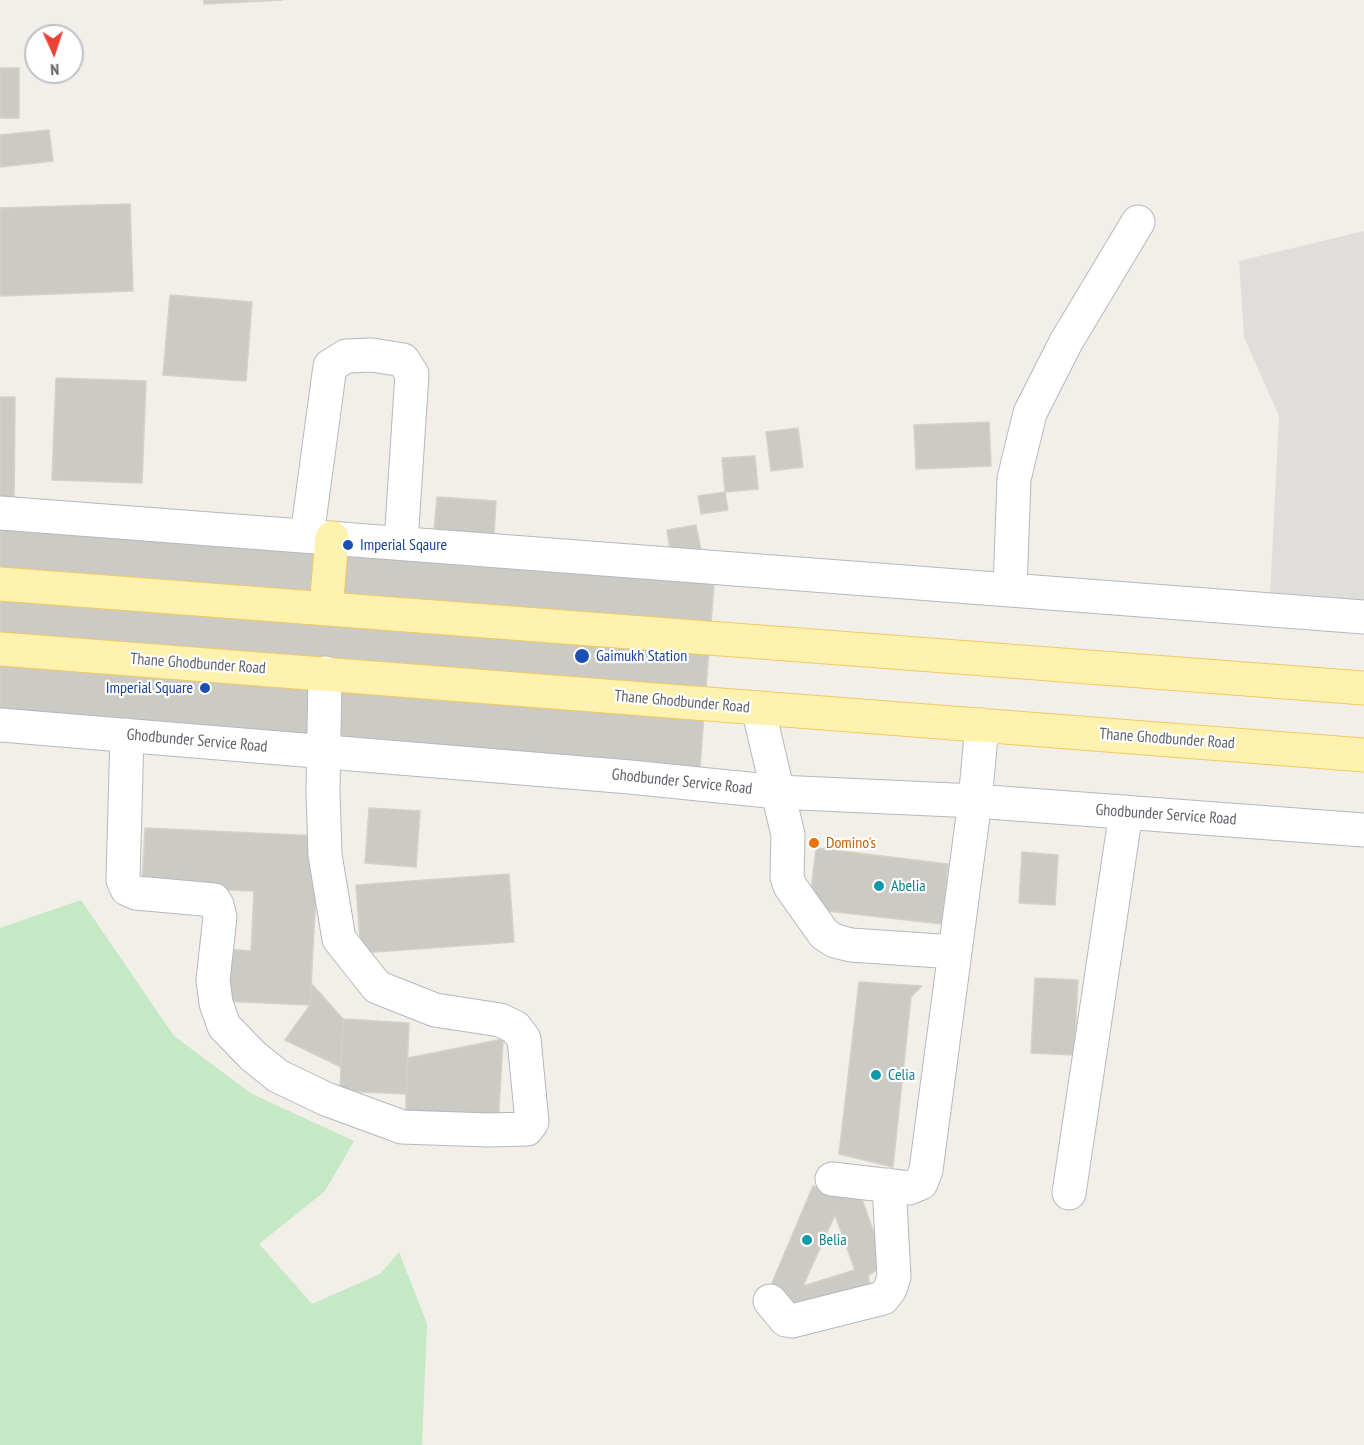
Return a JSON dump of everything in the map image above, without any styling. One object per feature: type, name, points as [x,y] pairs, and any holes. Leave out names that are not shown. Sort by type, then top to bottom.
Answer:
[{"type":"main road","points":[[320,537],[326,609]]},
{"type":"main road","points":[[0,584],[1364,688]]},
{"type":"main road","name":"Thane Ghodbunder Road","points":[[0,649],[1364,755]]},
{"type":"street","points":[[1010,589],[1014,479],[1030,413],[1066,342],[1138,222]]},
{"type":"street","points":[[320,537],[330,366],[346,356],[372,355],[403,360],[411,374],[401,543]]},
{"type":"street","points":[[0,513],[1364,617]]},
{"type":"street","points":[[127,735],[123,880],[127,890],[136,893],[214,900],[220,917],[213,980],[216,1004],[224,1026],[253,1056],[278,1076],[326,1099],[402,1127],[527,1129],[532,1122],[524,1039],[515,1026],[500,1020],[435,1010],[377,987],[339,939],[325,855],[323,792],[325,673]]},
{"type":"street","points":[[758,708],[788,835],[787,877],[790,886],[824,934],[835,941],[851,945],[955,952]]},
{"type":"street","name":"Ghodbunder Service Road","points":[[0,725],[618,776],[778,792],[975,801],[1364,830]]},
{"type":"street","points":[[832,1179],[909,1188],[921,1183],[926,1170],[975,801],[982,725]]},
{"type":"street","points":[[1069,1193],[1126,812]]},
{"type":"street","points":[[770,1301],[786,1320],[792,1321],[882,1298],[890,1289],[894,1277],[889,1185]]},
{"type":"shaded area","points":[[1364,231],[1364,602],[1270,595],[1279,416],[1244,337],[1239,261]]},
{"type":"green space","points":[[81,900],[174,1036],[252,1094],[354,1141],[325,1191],[259,1244],[312,1304],[380,1274],[399,1252],[427,1324],[422,1445],[0,1445],[0,928]]},
{"type":"building","points":[[204,0],[282,0],[204,4]]},
{"type":"building","points":[[0,68],[19,68],[19,118],[0,118]]},
{"type":"building","points":[[49,130],[53,161],[0,167],[0,135]]},
{"type":"building","points":[[130,204],[133,291],[0,296],[0,208]]},
{"type":"building","points":[[170,295],[252,302],[246,381],[163,375]]},
{"type":"building","points":[[56,378],[146,381],[142,483],[52,480]]},
{"type":"building","points":[[0,397],[15,397],[14,505],[0,505]]},
{"type":"building","points":[[989,422],[991,466],[916,469],[914,425]]},
{"type":"building","points":[[798,428],[803,467],[771,471],[766,432]]},
{"type":"building","points":[[755,456],[758,489],[725,492],[722,458]]},
{"type":"building","points":[[725,492],[728,510],[701,514],[698,496]]},
{"type":"building","points":[[437,497],[496,501],[494,535],[434,531]]},
{"type":"building","points":[[696,525],[701,550],[671,556],[667,530]]},
{"type":"building","points":[[0,528],[714,584],[700,767],[0,712]]},
{"type":"building","points":[[369,808],[420,811],[416,867],[365,863]]},
{"type":"building","points":[[145,828],[319,836],[310,1005],[220,1001],[223,949],[251,951],[254,891],[142,886]]},
{"type":"building","name":"Abelia","points":[[816,848],[948,864],[942,924],[809,909]]},
{"type":"building","points":[[1022,852],[1058,855],[1055,905],[1019,903]]},
{"type":"building","points":[[509,874],[514,942],[361,953],[356,885]]},
{"type":"building","points":[[1035,978],[1078,980],[1074,1055],[1031,1053]]},
{"type":"building","name":"Celia","points":[[859,982],[922,986],[911,997],[893,1167],[839,1154]]},
{"type":"building","points":[[311,983],[343,1019],[341,1067],[285,1040],[310,1005]]},
{"type":"building","points":[[343,1019],[409,1023],[406,1094],[340,1091]]},
{"type":"building","points":[[503,1039],[498,1127],[406,1123],[408,1058]]},
{"type":"building","name":"Belia","points":[[813,1186],[836,1195],[858,1188],[885,1264],[868,1276],[873,1293],[796,1317],[791,1299],[769,1290]],"holes":[[[835,1215],[855,1270],[803,1286]]]},
{"type":"place","name":"Imperial Sqaure","points":[[348,545]]},
{"type":"place","name":"Gaimukh Station","points":[[582,656]]},
{"type":"place","name":"Imperial Square","points":[[205,688]]},
{"type":"place","name":"Domino's","points":[[814,843]]},
{"type":"place","name":"Abelia","points":[[879,886]]},
{"type":"place","name":"Celia","points":[[876,1075]]},
{"type":"place","name":"Belia","points":[[807,1240]]}]
